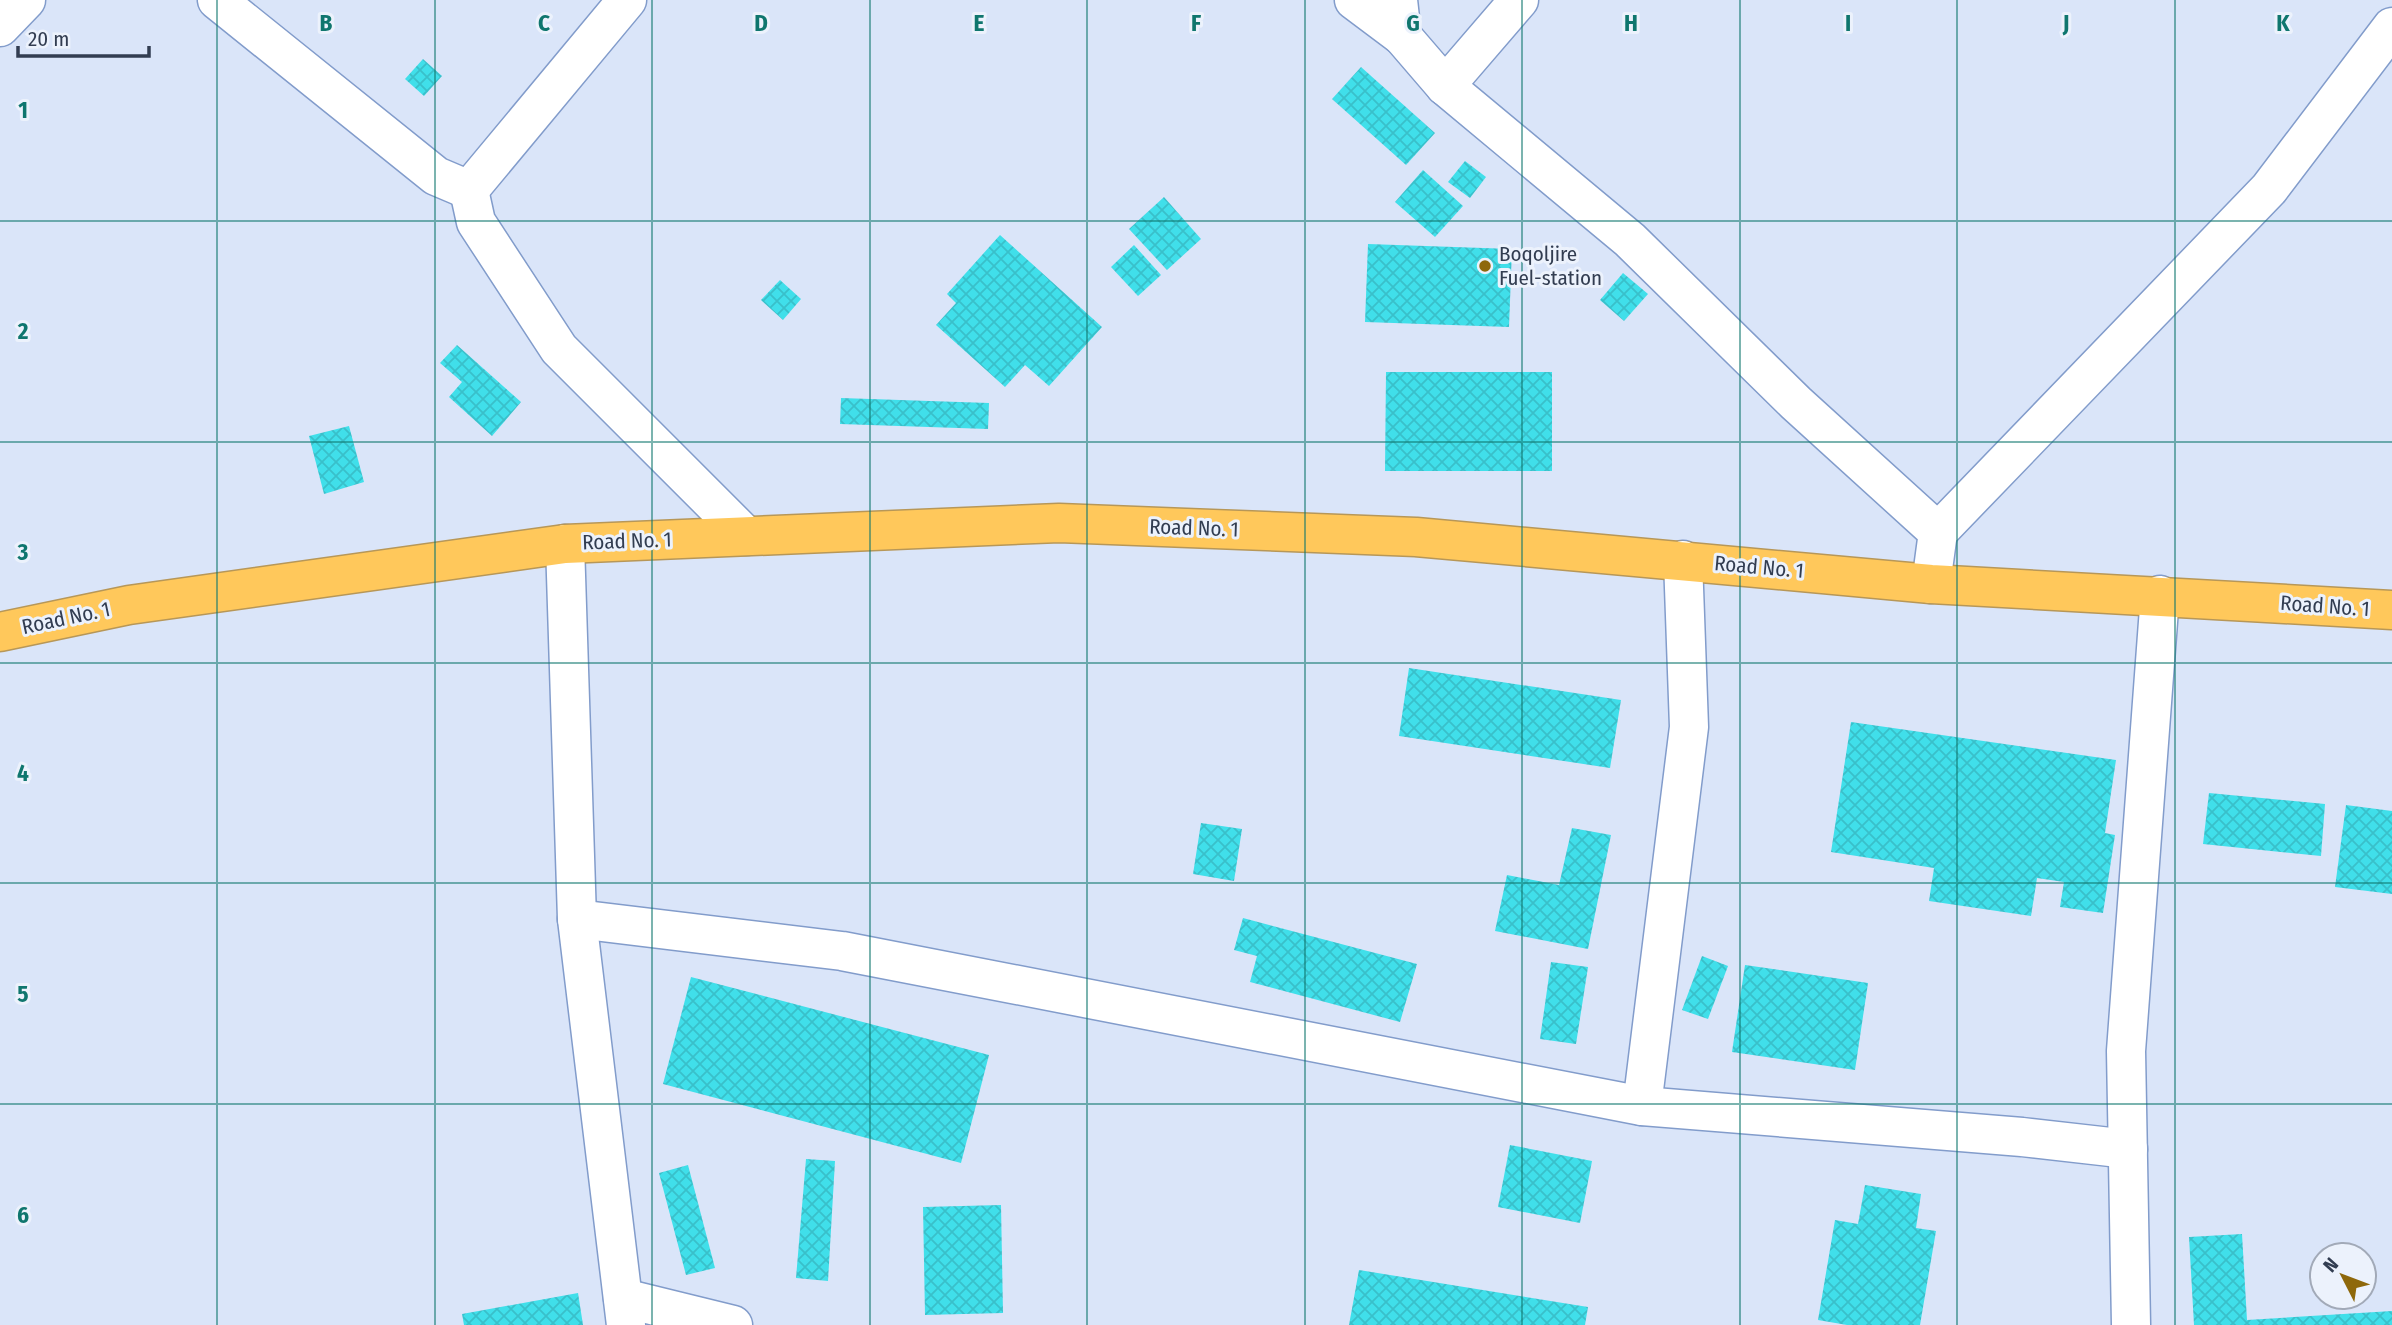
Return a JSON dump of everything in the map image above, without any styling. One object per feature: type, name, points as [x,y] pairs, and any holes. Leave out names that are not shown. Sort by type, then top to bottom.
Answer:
[{"type":"highway","name":"Road No. 1","points":[[0,632],[129,605],[565,544],[1059,523],[1416,537],[1931,584],[2392,610]]},
{"type":"street","points":[[0,27],[26,0]]},
{"type":"street","points":[[218,0],[436,176],[469,190]]},
{"type":"street","points":[[469,190],[626,0]]},
{"type":"street","points":[[1354,0],[1400,18],[1445,86],[1630,240],[1796,403],[1938,532]]},
{"type":"street","points":[[1445,86],[1519,0]]},
{"type":"street","points":[[1931,584],[1938,532],[2269,189],[2392,27]]},
{"type":"street","points":[[469,190],[476,222],[559,349],[746,536]]},
{"type":"street","points":[[565,544],[577,919],[625,1311],[733,1325]]},
{"type":"street","points":[[1642,1106],[1689,727],[1684,560]]},
{"type":"street","points":[[2131,1325],[2126,1051],[2160,595]]},
{"type":"street","points":[[577,919],[842,951],[1642,1106],[2022,1137],[2128,1149]]},
{"type":"building","points":[[423,59],[442,76],[424,96],[405,79]]},
{"type":"building","points":[[1361,67],[1435,133],[1406,165],[1332,99]]},
{"type":"building","points":[[1465,161],[1486,177],[1470,198],[1448,182]]},
{"type":"building","points":[[1423,170],[1463,206],[1435,237],[1395,202]]},
{"type":"building","points":[[1164,197],[1201,239],[1167,270],[1129,229]]},
{"type":"building","points":[[1000,235],[1102,327],[1049,386],[1025,365],[1005,387],[936,325],[956,303],[947,294]]},
{"type":"building","points":[[1368,244],[1512,249],[1509,327],[1365,322]]},
{"type":"building","points":[[1134,245],[1161,275],[1138,296],[1111,267]]},
{"type":"building","points":[[1623,273],[1648,294],[1624,321],[1600,300]]},
{"type":"building","points":[[780,280],[801,299],[783,320],[761,300]]},
{"type":"building","points":[[457,345],[521,402],[492,436],[449,397],[462,382],[440,363]]},
{"type":"building","points":[[1386,372],[1552,372],[1552,471],[1385,471]]},
{"type":"building","points":[[841,398],[989,403],[988,429],[840,424]]},
{"type":"building","points":[[349,426],[364,482],[324,494],[309,436]]},
{"type":"building","points":[[1409,668],[1621,700],[1610,768],[1399,736]]},
{"type":"building","points":[[1851,722],[2116,760],[2105,833],[2115,835],[2103,913],[2060,907],[2064,882],[2037,878],[2031,916],[1929,901],[1934,868],[1831,852]]},
{"type":"building","points":[[2209,793],[2325,804],[2321,856],[2203,844]]},
{"type":"building","points":[[2346,805],[2392,811],[2392,894],[2335,887]]},
{"type":"building","points":[[1201,823],[1242,829],[1234,881],[1193,874]]},
{"type":"building","points":[[1572,828],[1611,835],[1588,949],[1495,931],[1507,875],[1559,885]]},
{"type":"building","points":[[1243,918],[1417,964],[1400,1022],[1250,982],[1257,956],[1234,950]]},
{"type":"building","points":[[1702,956],[1728,966],[1708,1019],[1682,1010]]},
{"type":"building","points":[[1551,962],[1588,967],[1576,1044],[1540,1039]]},
{"type":"building","points":[[1745,965],[1868,983],[1855,1070],[1732,1052]]},
{"type":"building","points":[[691,977],[989,1055],[961,1163],[663,1084]]},
{"type":"building","points":[[1510,1145],[1592,1161],[1580,1223],[1498,1207]]},
{"type":"building","points":[[806,1159],[835,1161],[828,1281],[796,1278]]},
{"type":"building","points":[[688,1165],[715,1268],[686,1275],[659,1173]]},
{"type":"building","points":[[1865,1185],[1921,1194],[1916,1228],[1936,1231],[1920,1325],[1847,1325],[1818,1320],[1835,1220],[1858,1224]]},
{"type":"building","points":[[1001,1205],[1003,1313],[925,1315],[923,1207]]},
{"type":"building","points":[[2242,1234],[2247,1320],[2392,1311],[2392,1325],[2194,1325],[2189,1237]]},
{"type":"building","points":[[1359,1270],[1588,1307],[1585,1325],[1349,1325]]},
{"type":"building","points":[[578,1293],[583,1325],[464,1325],[462,1314]]},
{"type":"place","name":"Boqoljire Fuel-station","points":[[1485,266]]}]
